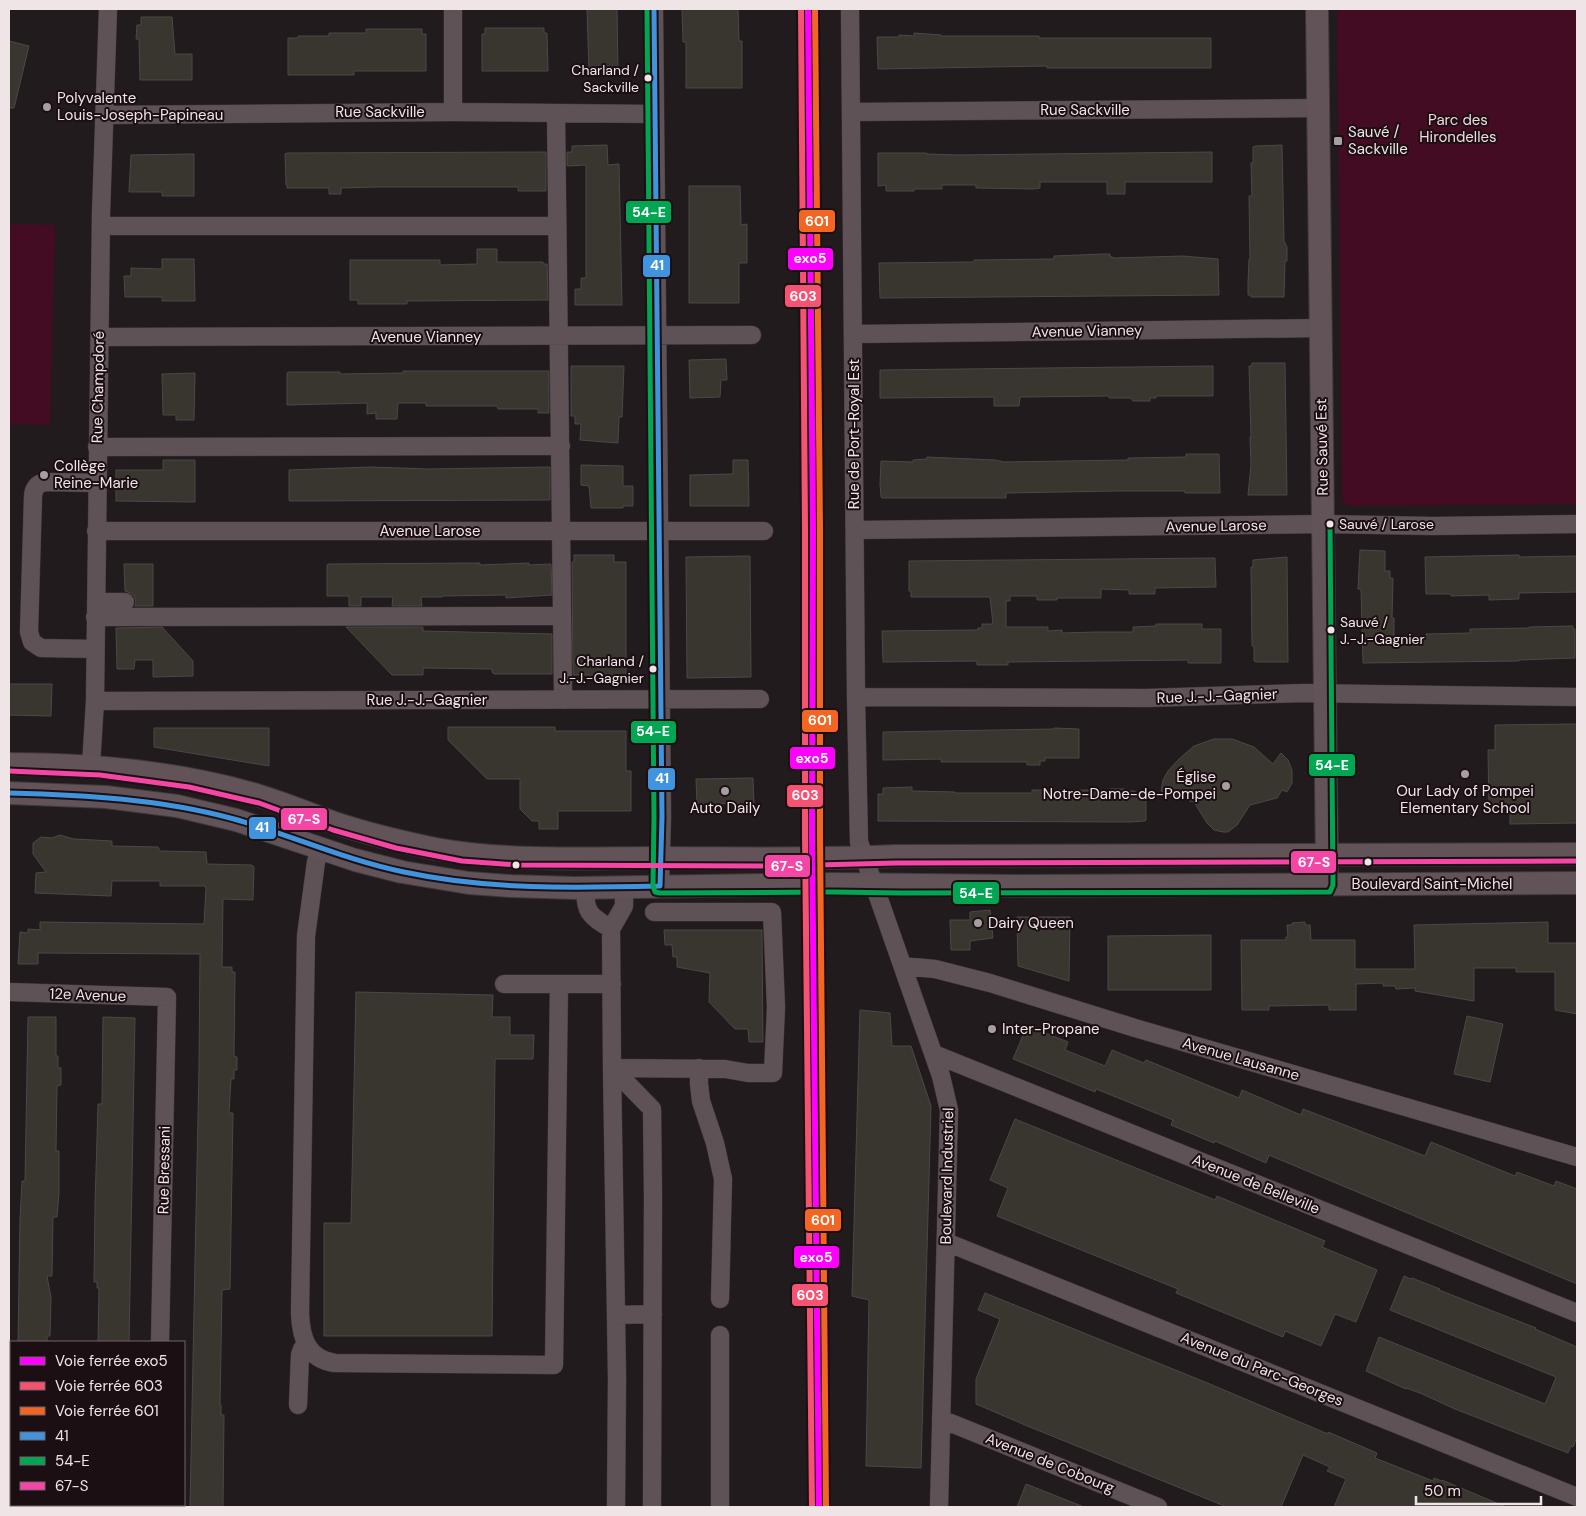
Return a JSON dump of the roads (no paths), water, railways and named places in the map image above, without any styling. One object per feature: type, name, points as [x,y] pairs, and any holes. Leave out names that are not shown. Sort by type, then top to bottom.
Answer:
[{"type":"main road","name":"Rue Sauvé Est","points":[[1318,9],[1326,885]]},
{"type":"main road","name":"Boulevard Saint-Michel","points":[[9,764],[91,766],[162,774],[231,788],[264,797],[366,832],[436,849],[516,857],[865,858],[896,856],[1577,854]]},
{"type":"main road","name":"Boulevard Saint-Michel","points":[[9,793],[106,797],[177,806],[236,820],[371,864],[436,878],[497,885],[624,887],[739,885],[1577,883]]},
{"type":"street","name":"Rue Champdoré","points":[[91,766],[95,701],[101,226],[108,9]]},
{"type":"street","points":[[453,9],[453,112]]},
{"type":"street","points":[[654,9],[658,335],[660,886]]},
{"type":"street","name":"Rue de Port-Royal Est","points":[[850,9],[856,697],[859,842],[865,858]]},
{"type":"street","name":"Rue Sackville","points":[[851,112],[1318,108]]},
{"type":"street","name":"Rue Sackville","points":[[104,115],[453,112],[656,114]]},
{"type":"street","points":[[556,113],[563,700]]},
{"type":"street","points":[[101,226],[557,226]]},
{"type":"street","name":"Avenue Vianney","points":[[853,334],[1320,328]]},
{"type":"street","name":"Avenue Vianney","points":[[100,337],[752,335]]},
{"type":"street","points":[[97,448],[561,446]]},
{"type":"street","points":[[95,649],[41,648],[32,642],[29,632],[33,492],[36,486],[42,483],[97,483]]},
{"type":"street","name":"Avenue Larose","points":[[854,530],[1322,524],[1433,526],[1577,524]]},
{"type":"street","name":"Avenue Larose","points":[[96,531],[764,530]]},
{"type":"street","points":[[96,609],[125,602]]},
{"type":"street","points":[[96,609],[562,616]]},
{"type":"street","name":"Rue J.-J.-Gagnier","points":[[856,697],[1147,698],[1324,693],[1577,697]]},
{"type":"street","name":"Rue J.-J.-Gagnier","points":[[95,701],[760,699]]},
{"type":"street","points":[[321,848],[316,862],[306,936],[300,1313],[301,1327],[307,1345],[318,1358],[334,1363],[554,1365],[559,984]]},
{"type":"street","name":"Boulevard Industriel","points":[[865,858],[934,1054],[949,1110],[939,1507]]},
{"type":"street","points":[[739,885],[739,911]]},
{"type":"street","points":[[585,887],[585,903],[588,912],[592,917],[610,929]]},
{"type":"street","points":[[616,1507],[616,1315],[610,929],[624,906],[624,887]]},
{"type":"street","points":[[612,1068],[725,1068],[748,1073],[773,1073],[776,1007],[772,912],[654,912]]},
{"type":"street","name":"Avenue Lausanne","points":[[904,966],[934,969],[990,982],[1135,1028],[1577,1157]]},
{"type":"street","points":[[504,984],[612,984]]},
{"type":"street","name":"12e Avenue","points":[[9,992],[167,997]]},
{"type":"street","name":"Rue Bressani","points":[[160,1341],[167,997]]},
{"type":"street","name":"Avenue de Belleville","points":[[934,1054],[1577,1313]]},
{"type":"street","points":[[612,1068],[652,1109],[652,1507]]},
{"type":"street","points":[[699,1068],[698,1084],[701,1101],[715,1143],[723,1179],[720,1299]]},
{"type":"street","name":"Avenue du Parc-Georges","points":[[946,1242],[1577,1497]]},
{"type":"street","points":[[616,1315],[653,1314]]},
{"type":"street","points":[[720,1335],[720,1507]]},
{"type":"street","points":[[298,1405],[300,1355],[302,1349],[307,1345]]},
{"type":"street","name":"Avenue de Cobourg","points":[[941,1419],[1158,1507]]},
{"type":"rail line","name":"603","points":[[801,9],[805,835],[812,1507]]},
{"type":"rail line","name":"exo5","points":[[808,9],[813,528],[812,835],[819,1507]]},
{"type":"rail line","name":"601","points":[[815,9],[826,1507]]},
{"type":"place","name":"Charland / Sackville","points":[[648,78]]},
{"type":"place","name":"Polyvalente Louis-Joseph-Papineau","points":[[47,107]]},
{"type":"place","name":"Sauvé / Sackville","points":[[1338,141]]},
{"type":"place","name":"Collège Reine-Marie","points":[[44,475]]},
{"type":"place","name":"Sauvé / Larose","points":[[1330,524]]},
{"type":"place","name":"Sauvé / J.-J.-Gagnier","points":[[1331,630]]},
{"type":"place","name":"Charland / J.-J.-Gagnier","points":[[653,669]]},
{"type":"place","name":"Our Lady of Pompei Elementary School","points":[[1465,774]]},
{"type":"place","name":"Église Notre-Dame-de-Pompei","points":[[1226,786]]},
{"type":"place","name":"Auto Daily","points":[[725,791]]},
{"type":"place","name":"Dairy Queen","points":[[978,923]]},
{"type":"place","name":"Inter-Propane","points":[[992,1029]]},
{"type":"park label","name":"Parc des Hirondelles","points":[[1458,128]]}]
